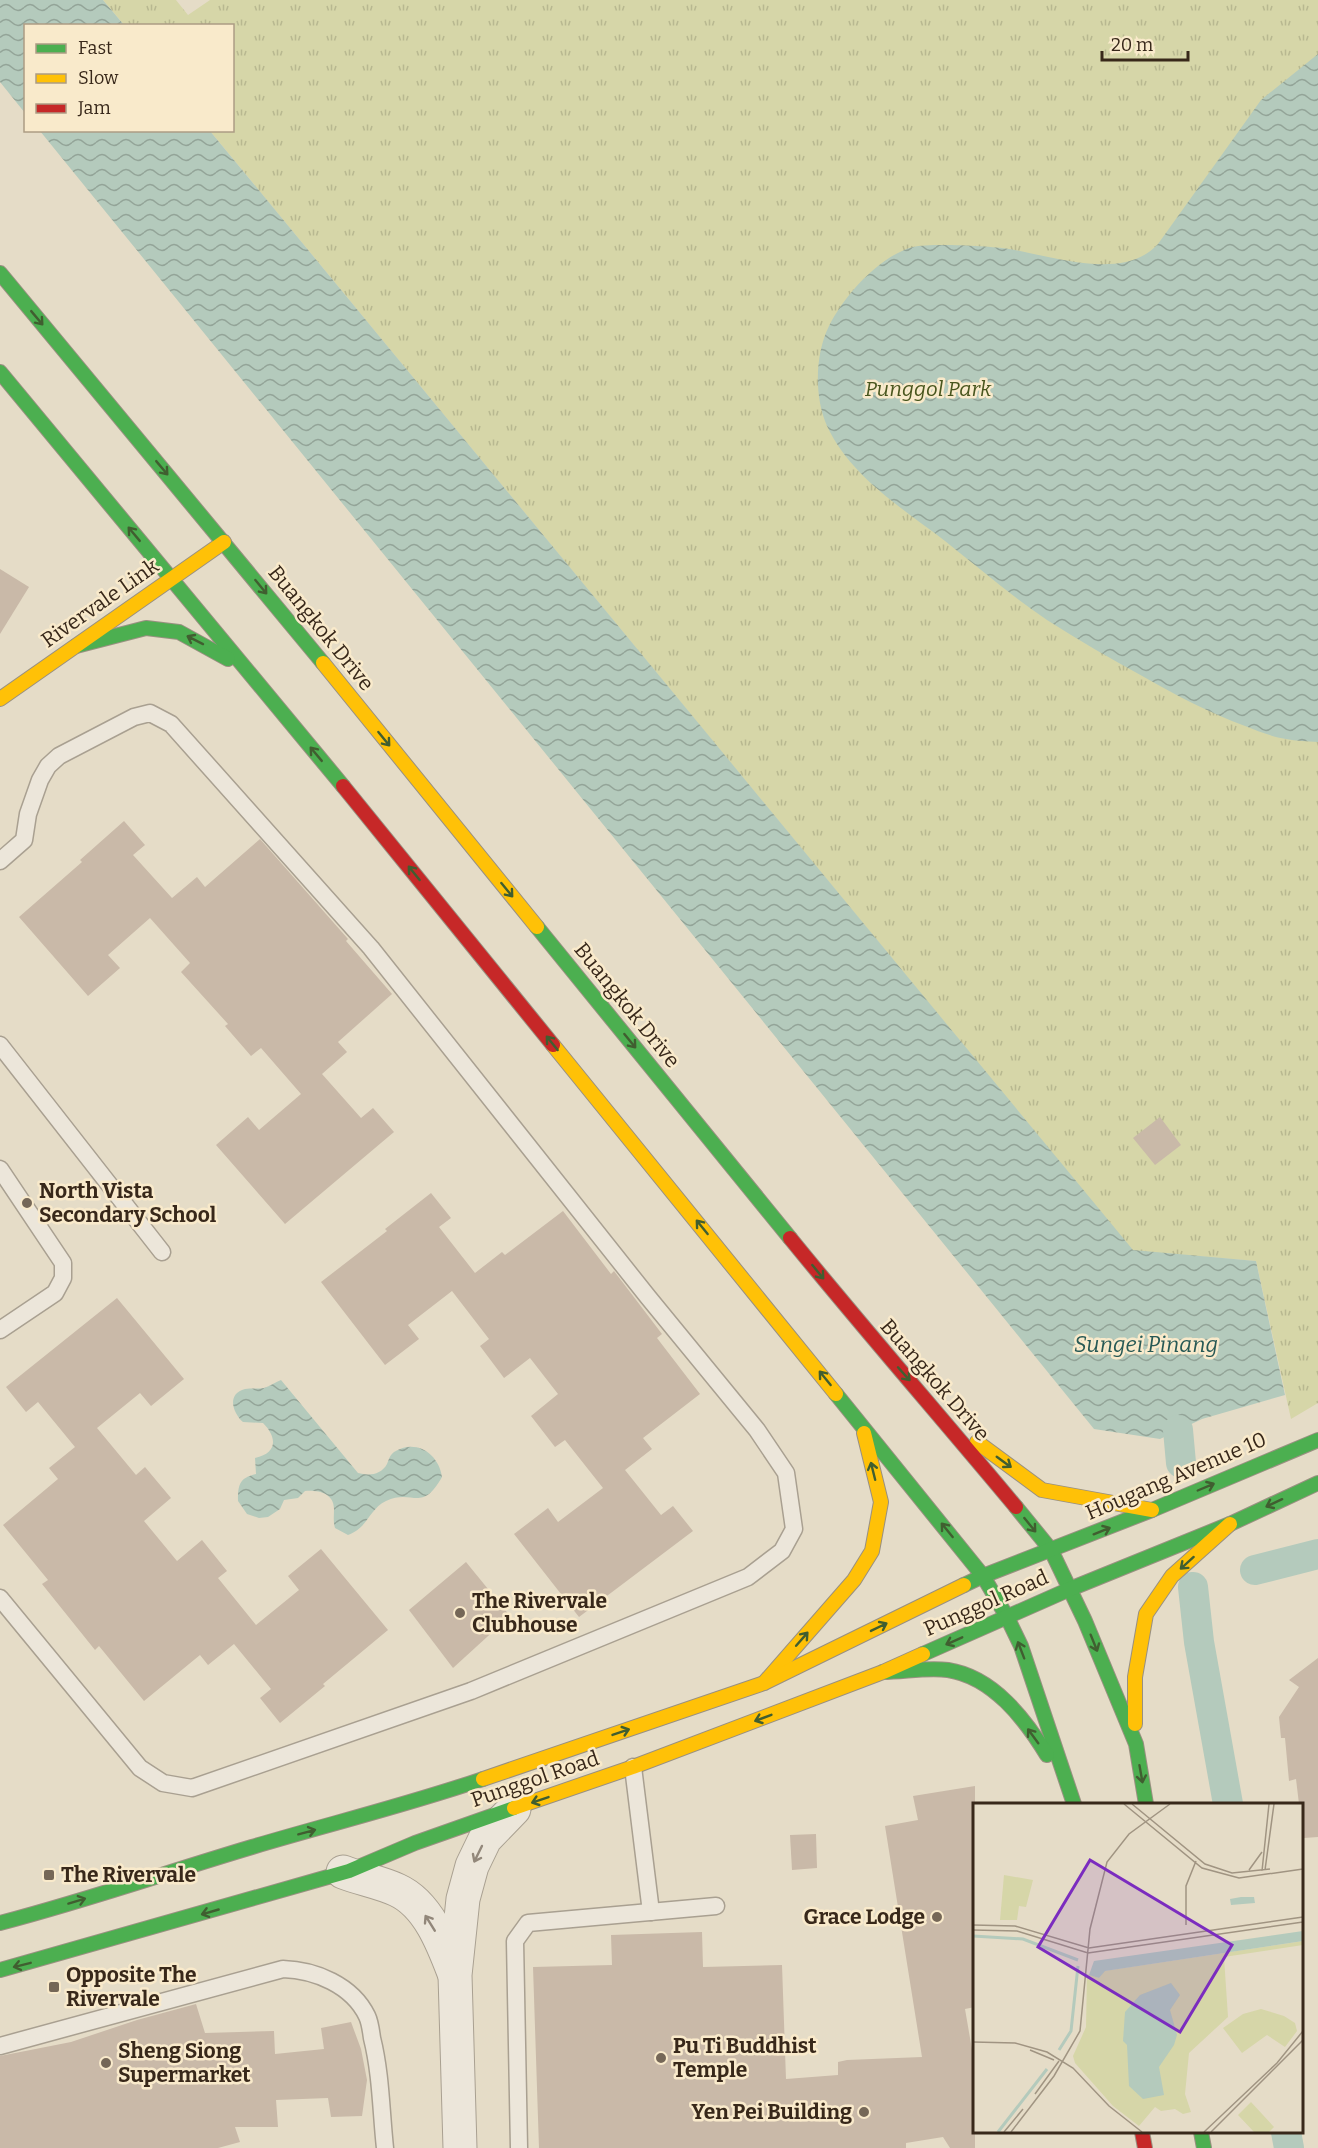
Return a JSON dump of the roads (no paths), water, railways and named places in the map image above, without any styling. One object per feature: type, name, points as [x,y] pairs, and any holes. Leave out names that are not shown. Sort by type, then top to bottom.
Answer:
[{"type":"main road","name":"Buangkok Drive","points":[[0,273],[224,542],[868,1334],[940,1415],[1051,1551],[1071,1589],[1136,1744],[1146,1803]]},
{"type":"main road","points":[[0,372],[367,815],[983,1576],[1021,1646],[1073,1803]]},
{"type":"main road","name":"Rivervale Link","points":[[0,699],[224,542]]},
{"type":"main road","points":[[76,646],[146,628],[173,631],[200,642],[245,669]]},
{"type":"main road","points":[[940,1415],[1042,1490],[1152,1510]]},
{"type":"main road","points":[[764,1683],[855,1580],[872,1551],[881,1502],[862,1424]]},
{"type":"main road","name":"Hougang Avenue 10","points":[[1051,1551],[1318,1440]]},
{"type":"main road","points":[[1071,1589],[1230,1524],[1318,1483]]},
{"type":"main road","points":[[1136,1744],[1135,1677],[1146,1614],[1172,1576],[1230,1524]]},
{"type":"main road","name":"Punggol Road","points":[[0,1923],[57,1908],[251,1847],[446,1792],[764,1683],[983,1576],[1051,1551]]},
{"type":"main road","name":"Punggol Road","points":[[0,1970],[343,1872],[415,1843],[633,1767],[883,1672],[1071,1589]]},
{"type":"main road","points":[[883,1672],[949,1670],[980,1682],[1011,1705],[1044,1751],[1072,1803]]},
{"type":"main road","points":[[1142,2133],[1145,2148]]},
{"type":"main road","points":[[1201,2133],[1204,2148]]},
{"type":"street","points":[[460,2148],[455,1975],[463,1899],[472,1866],[485,1839],[514,1809]]},
{"type":"street","points":[[343,1872],[399,1891],[417,1905],[443,1944],[455,1975]]},
{"type":"lane","points":[[0,1598],[140,1768],[163,1783],[192,1788],[471,1691],[748,1576],[782,1551],[794,1529],[786,1473],[757,1430],[371,948],[171,724],[150,713],[134,717],[59,756],[48,766],[40,780],[28,814],[24,840],[2,856]]},
{"type":"lane","points":[[0,1045],[162,1252]]},
{"type":"lane","points":[[0,1169],[63,1263],[63,1278],[55,1293],[0,1330]]},
{"type":"lane","points":[[633,1767],[651,1912]]},
{"type":"lane","points":[[519,2148],[515,1941],[528,1923],[716,1906]]},
{"type":"lane","points":[[0,2046],[283,1969],[316,1973],[359,2002],[368,2017],[377,2059],[385,2148]]},
{"type":"water","points":[[0,0],[103,0],[123,24],[24,24],[24,112],[0,82]]},
{"type":"water","points":[[1318,54],[1318,742],[1290,740],[1270,735],[1206,710],[1095,649],[1021,601],[863,476],[837,444],[827,426],[820,402],[818,376],[824,337],[844,302],[875,268],[900,252],[913,247],[946,245],[1000,248],[1066,261],[1107,264],[1126,262],[1144,255],[1158,244],[1261,100]]},
{"type":"water","name":"Sungei Pinang","points":[[41,132],[211,132],[1133,1250],[1256,1261],[1285,1395],[1202,1419],[1160,1439],[1094,1429]]},
{"type":"water","points":[[281,1380],[358,1473],[378,1472],[384,1468],[394,1452],[402,1448],[418,1448],[431,1455],[440,1469],[442,1477],[435,1488],[422,1497],[395,1498],[380,1504],[360,1528],[348,1535],[335,1528],[331,1499],[320,1492],[305,1491],[298,1498],[284,1500],[280,1509],[268,1517],[259,1518],[247,1514],[238,1501],[239,1486],[243,1480],[256,1474],[255,1458],[268,1452],[273,1439],[263,1423],[243,1422],[236,1414],[233,1399],[239,1391],[264,1388]]},
{"type":"waterway","points":[[1178,1430],[1181,1463]]},
{"type":"waterway","points":[[1255,1570],[1318,1554]]},
{"type":"waterway","points":[[1193,1587],[1199,1642],[1228,1803]]},
{"type":"waterway","points":[[1286,2133],[1289,2148]]},
{"type":"place","name":"North Vista Secondary School","points":[[27,1203]]},
{"type":"place","name":"The Rivervale Clubhouse","points":[[460,1613]]},
{"type":"place","name":"The Rivervale","points":[[49,1875]]},
{"type":"place","name":"Grace Lodge","points":[[937,1917]]},
{"type":"place","name":"Opposite The Rivervale","points":[[54,1987]]},
{"type":"place","name":"Pu Ti Buddhist Temple","points":[[661,2058]]},
{"type":"place","name":"Sheng Siong Supermarket","points":[[106,2063]]},
{"type":"place","name":"Yen Pei Building","points":[[864,2112]]},
{"type":"park label","name":"Punggol Park","points":[[928,389]]}]
